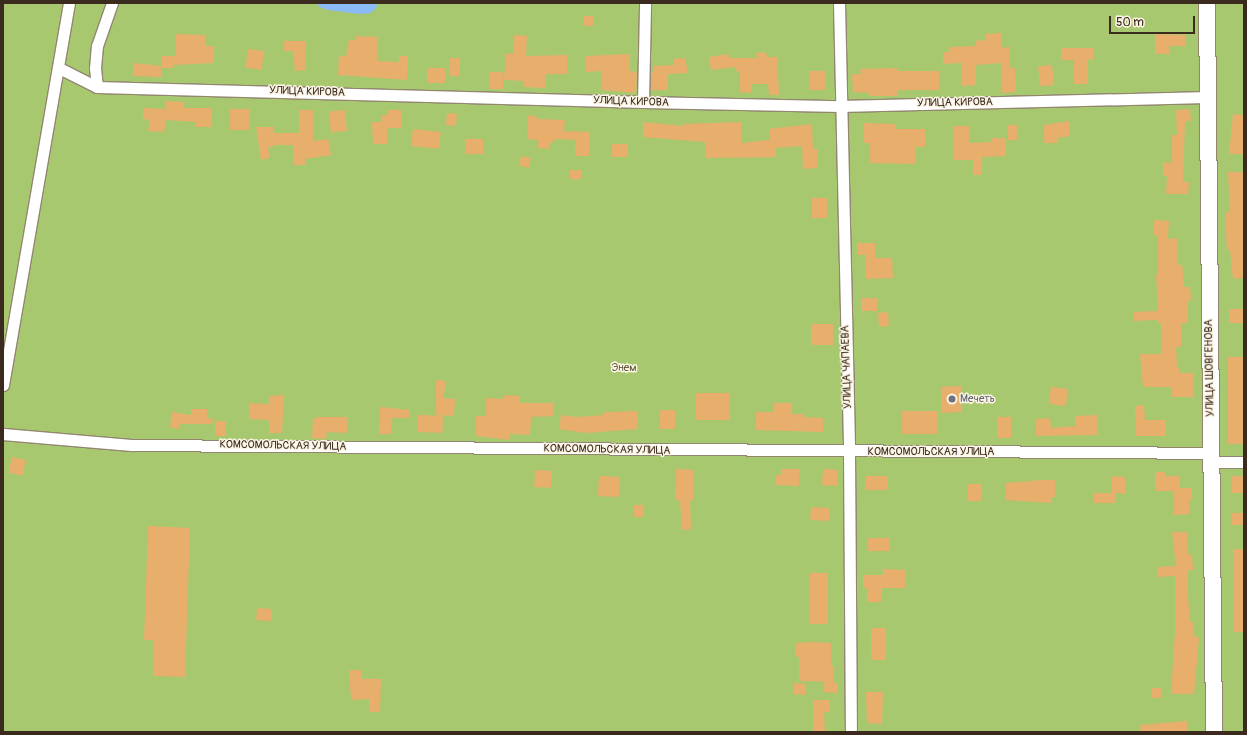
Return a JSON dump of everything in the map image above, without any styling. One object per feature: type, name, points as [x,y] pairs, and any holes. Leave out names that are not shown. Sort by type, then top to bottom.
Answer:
[{"type":"street","points":[[3,385],[59,68],[69,3]]},
{"type":"street","points":[[97,87],[95,68],[97,46],[112,3]]},
{"type":"street","points":[[643,102],[645,3]]},
{"type":"street","name":"УЛИЦА ЧАПАЕВА","points":[[839,3],[840,106],[849,452],[850,732]]},
{"type":"street","name":"УЛИЦА ШОВГЕНОВА","points":[[1207,3],[1214,732]]},
{"type":"street","name":"УЛИЦА КИРОВА","points":[[59,68],[97,87],[643,102],[840,106],[1207,97]]},
{"type":"street","name":"КОМСОМОЛЬСКАЯ УЛИЦА","points":[[3,434],[132,445],[849,452],[1211,458],[1244,462]]},
{"type":"green space","name":"Энем","points":[[3,3],[1244,3],[1244,732],[3,732]]},
{"type":"water","points":[[317,3],[376,3],[377,7],[371,13],[360,14],[328,10],[319,7]]},
{"type":"building","points":[[584,16],[594,16],[594,26],[584,26]]},
{"type":"building","points":[[1001,33],[1002,48],[1009,47],[1010,68],[1015,68],[1016,92],[1002,93],[1001,63],[976,65],[976,85],[961,86],[961,63],[943,64],[943,52],[949,52],[949,47],[976,46],[976,41],[985,40],[985,34]]},
{"type":"building","points":[[176,34],[205,35],[205,46],[214,46],[214,63],[173,65],[173,68],[161,68],[161,77],[133,76],[134,63],[161,66],[161,56],[176,56]]},
{"type":"building","points":[[1155,34],[1185,35],[1185,46],[1170,46],[1170,54],[1155,54]]},
{"type":"building","points":[[514,35],[527,36],[526,56],[567,55],[567,74],[546,74],[546,88],[523,87],[524,81],[504,80],[506,53],[513,54]]},
{"type":"building","points":[[356,36],[378,37],[377,61],[399,62],[399,56],[408,56],[407,80],[338,75],[339,56],[346,56],[349,40],[356,40]]},
{"type":"building","points":[[284,41],[306,41],[306,70],[295,71],[293,51],[284,51]]},
{"type":"building","points":[[1061,48],[1093,48],[1093,60],[1088,59],[1088,84],[1074,84],[1074,60],[1061,60]]},
{"type":"building","points":[[248,49],[264,51],[262,70],[246,68]]},
{"type":"building","points":[[766,52],[767,57],[777,57],[779,95],[769,95],[768,84],[751,84],[751,93],[740,92],[740,71],[736,71],[736,67],[711,70],[709,57],[728,54],[729,58],[757,58],[756,53]]},
{"type":"building","points":[[630,54],[630,71],[637,72],[636,93],[601,90],[601,71],[585,72],[585,56]]},
{"type":"building","points":[[450,58],[460,58],[460,76],[450,76]]},
{"type":"building","points":[[685,58],[688,73],[668,74],[668,90],[650,90],[651,72],[654,72],[654,66],[674,65],[673,59]]},
{"type":"building","points":[[1052,65],[1054,85],[1040,86],[1038,66]]},
{"type":"building","points":[[427,68],[445,68],[445,83],[427,83]]},
{"type":"building","points":[[898,68],[898,71],[939,71],[939,90],[898,90],[898,96],[870,96],[869,93],[853,92],[852,74],[861,74],[860,69]]},
{"type":"building","points":[[809,71],[825,71],[825,90],[809,90]]},
{"type":"building","points":[[489,72],[503,72],[503,89],[489,89]]},
{"type":"building","points":[[166,101],[184,102],[184,108],[212,108],[212,127],[196,127],[196,122],[166,120],[164,132],[148,131],[150,120],[143,119],[143,108],[166,109]]},
{"type":"building","points":[[230,109],[250,109],[250,130],[230,130]]},
{"type":"building","points":[[1190,109],[1191,121],[1185,121],[1183,182],[1189,182],[1188,194],[1166,194],[1167,176],[1163,176],[1163,162],[1172,163],[1172,135],[1177,135],[1176,110]]},
{"type":"building","points":[[299,110],[314,110],[313,141],[328,139],[331,155],[305,159],[305,165],[294,165],[293,145],[274,145],[274,147],[268,147],[270,158],[261,160],[256,127],[273,127],[274,133],[299,133]]},
{"type":"building","points":[[345,110],[347,131],[331,132],[329,111]]},
{"type":"building","points":[[387,110],[402,110],[402,128],[387,128],[387,144],[373,144],[372,122],[381,122],[381,115],[387,115]]},
{"type":"building","points":[[447,113],[457,114],[456,126],[446,125]]},
{"type":"building","points":[[1233,114],[1244,115],[1244,154],[1229,154]]},
{"type":"building","points":[[528,115],[538,117],[538,119],[565,120],[564,131],[590,132],[589,156],[575,156],[575,140],[556,139],[550,144],[550,149],[538,148],[538,140],[527,139]]},
{"type":"building","points":[[1069,121],[1070,136],[1058,138],[1058,143],[1044,143],[1044,125]]},
{"type":"building","points":[[643,122],[684,126],[684,124],[741,122],[741,143],[770,140],[769,129],[812,124],[813,149],[818,149],[818,168],[803,169],[802,146],[775,148],[776,157],[705,158],[705,142],[643,137]]},
{"type":"building","points":[[864,123],[896,124],[896,129],[925,129],[925,147],[915,147],[916,164],[870,163],[870,143],[864,143]]},
{"type":"building","points":[[1008,125],[1017,125],[1017,140],[1008,140]]},
{"type":"building","points":[[953,126],[969,126],[969,143],[991,142],[991,138],[1006,138],[1006,156],[982,157],[982,175],[973,175],[973,160],[954,160]]},
{"type":"building","points":[[413,129],[441,132],[439,149],[411,146]]},
{"type":"building","points":[[465,139],[483,139],[483,154],[465,154]]},
{"type":"building","points":[[612,144],[628,144],[628,157],[612,157]]},
{"type":"building","points":[[521,156],[531,158],[529,168],[519,166]]},
{"type":"building","points":[[570,170],[582,170],[582,179],[570,179]]},
{"type":"building","points":[[1228,172],[1244,172],[1244,278],[1233,279],[1230,250],[1227,250],[1225,213],[1230,212]]},
{"type":"building","points":[[812,198],[827,198],[827,218],[812,218]]},
{"type":"building","points":[[1154,220],[1169,221],[1168,239],[1178,238],[1178,265],[1182,264],[1184,287],[1190,287],[1191,300],[1188,301],[1188,323],[1182,323],[1181,347],[1176,347],[1177,368],[1179,368],[1179,373],[1194,373],[1193,397],[1172,397],[1172,387],[1143,387],[1140,354],[1161,354],[1161,323],[1157,323],[1157,320],[1134,321],[1134,312],[1158,311],[1156,275],[1158,275],[1158,235],[1153,235]]},
{"type":"building","points":[[857,243],[875,243],[875,258],[892,258],[893,278],[866,279],[866,255],[857,255]]},
{"type":"building","points":[[861,298],[877,298],[877,311],[861,311]]},
{"type":"building","points":[[1229,309],[1244,309],[1244,323],[1229,323]]},
{"type":"building","points":[[888,312],[889,326],[879,327],[878,313]]},
{"type":"building","points":[[811,324],[833,324],[833,345],[811,345]]},
{"type":"building","points":[[1228,357],[1244,357],[1244,444],[1228,444]]},
{"type":"building","points":[[436,380],[446,381],[443,398],[455,399],[454,416],[436,415]]},
{"type":"building","name":"Мечеть","points":[[961,386],[962,412],[942,413],[941,387]]},
{"type":"building","points":[[1051,387],[1068,389],[1066,406],[1049,404]]},
{"type":"building","points":[[696,393],[730,393],[730,420],[696,420]]},
{"type":"building","points":[[284,395],[282,433],[269,433],[269,420],[249,419],[249,403],[269,404],[269,396]]},
{"type":"building","points":[[503,395],[520,396],[519,403],[553,403],[554,416],[531,417],[530,435],[510,434],[510,440],[475,436],[476,416],[486,416],[486,398],[503,399]]},
{"type":"building","points":[[774,403],[792,403],[792,414],[803,414],[803,417],[823,418],[823,432],[756,430],[756,412],[774,412]]},
{"type":"building","points":[[1144,405],[1145,420],[1166,420],[1166,436],[1136,436],[1135,406]]},
{"type":"building","points":[[380,407],[410,410],[410,418],[392,418],[391,434],[379,434]]},
{"type":"building","points":[[191,409],[207,409],[207,418],[213,419],[212,424],[180,424],[179,429],[170,427],[172,412],[191,415]]},
{"type":"building","points":[[660,410],[675,410],[675,429],[660,429]]},
{"type":"building","points":[[638,411],[638,429],[586,433],[559,429],[561,415],[577,417],[604,415],[604,412]]},
{"type":"building","points":[[902,411],[938,411],[938,434],[902,434]]},
{"type":"building","points":[[418,415],[443,416],[442,433],[417,432]]},
{"type":"building","points":[[1097,415],[1098,435],[1036,436],[1036,419],[1050,418],[1051,428],[1075,426],[1075,416]]},
{"type":"building","points":[[318,417],[348,417],[347,433],[327,432],[326,439],[312,438],[313,419]]},
{"type":"building","points":[[997,417],[1011,417],[1011,438],[997,438]]},
{"type":"building","points":[[215,421],[226,421],[226,436],[215,436]]},
{"type":"building","points":[[12,457],[26,460],[22,476],[9,473]]},
{"type":"building","points":[[676,469],[694,470],[693,501],[690,500],[691,529],[682,530],[680,500],[675,500]]},
{"type":"building","points":[[781,469],[799,469],[799,486],[776,485],[776,475],[781,475]]},
{"type":"building","points":[[823,469],[838,470],[837,486],[822,485]]},
{"type":"building","points":[[535,470],[552,471],[551,488],[534,487]]},
{"type":"building","points":[[1155,472],[1166,472],[1166,476],[1180,476],[1180,488],[1192,488],[1192,500],[1189,500],[1189,514],[1174,515],[1174,491],[1155,491]]},
{"type":"building","points":[[599,476],[620,477],[619,497],[598,496]]},
{"type":"building","points":[[866,476],[888,476],[888,490],[866,490]]},
{"type":"building","points":[[1112,476],[1125,477],[1125,494],[1116,493],[1116,503],[1094,503],[1094,493],[1111,493]]},
{"type":"building","points":[[1232,476],[1244,476],[1244,493],[1232,493]]},
{"type":"building","points":[[1055,480],[1055,497],[1052,497],[1052,503],[1006,500],[1006,483]]},
{"type":"building","points":[[968,484],[982,484],[982,501],[968,501]]},
{"type":"building","points":[[634,505],[644,505],[644,517],[634,517]]},
{"type":"building","points":[[811,507],[830,508],[829,521],[810,520]]},
{"type":"building","points":[[1232,513],[1244,513],[1244,525],[1232,525]]},
{"type":"building","points":[[148,526],[190,528],[185,677],[153,676],[154,640],[144,640]]},
{"type":"building","points":[[1172,532],[1187,532],[1188,555],[1192,554],[1193,570],[1188,570],[1190,622],[1194,622],[1193,637],[1199,637],[1194,694],[1171,694],[1175,631],[1175,576],[1158,577],[1157,567],[1176,566]]},
{"type":"building","points":[[868,538],[889,538],[889,551],[868,551]]},
{"type":"building","points":[[1233,549],[1244,549],[1244,632],[1233,632]]},
{"type":"building","points":[[883,569],[906,570],[905,588],[882,588],[882,602],[867,602],[867,588],[863,588],[863,575],[883,575]]},
{"type":"building","points":[[810,573],[828,573],[828,624],[810,624]]},
{"type":"building","points":[[257,608],[272,609],[271,621],[256,620]]},
{"type":"building","points":[[871,628],[886,628],[886,660],[871,660]]},
{"type":"building","points":[[796,643],[831,643],[831,666],[834,666],[833,682],[838,683],[838,693],[824,692],[824,682],[832,682],[799,681],[799,657],[795,656]]},
{"type":"building","points":[[349,670],[362,670],[362,679],[381,679],[380,712],[369,712],[369,699],[351,700]]},
{"type":"building","points":[[794,683],[806,684],[805,695],[793,694]]},
{"type":"building","points":[[1152,688],[1162,688],[1162,698],[1152,698]]},
{"type":"building","points":[[866,692],[883,692],[882,724],[867,723]]},
{"type":"building","points":[[813,700],[830,700],[830,712],[824,712],[825,732],[813,732]]},
{"type":"building","points":[[1187,721],[1188,732],[1141,732],[1140,725]]},
{"type":"place","name":"Мечеть","points":[[952,399]]}]
